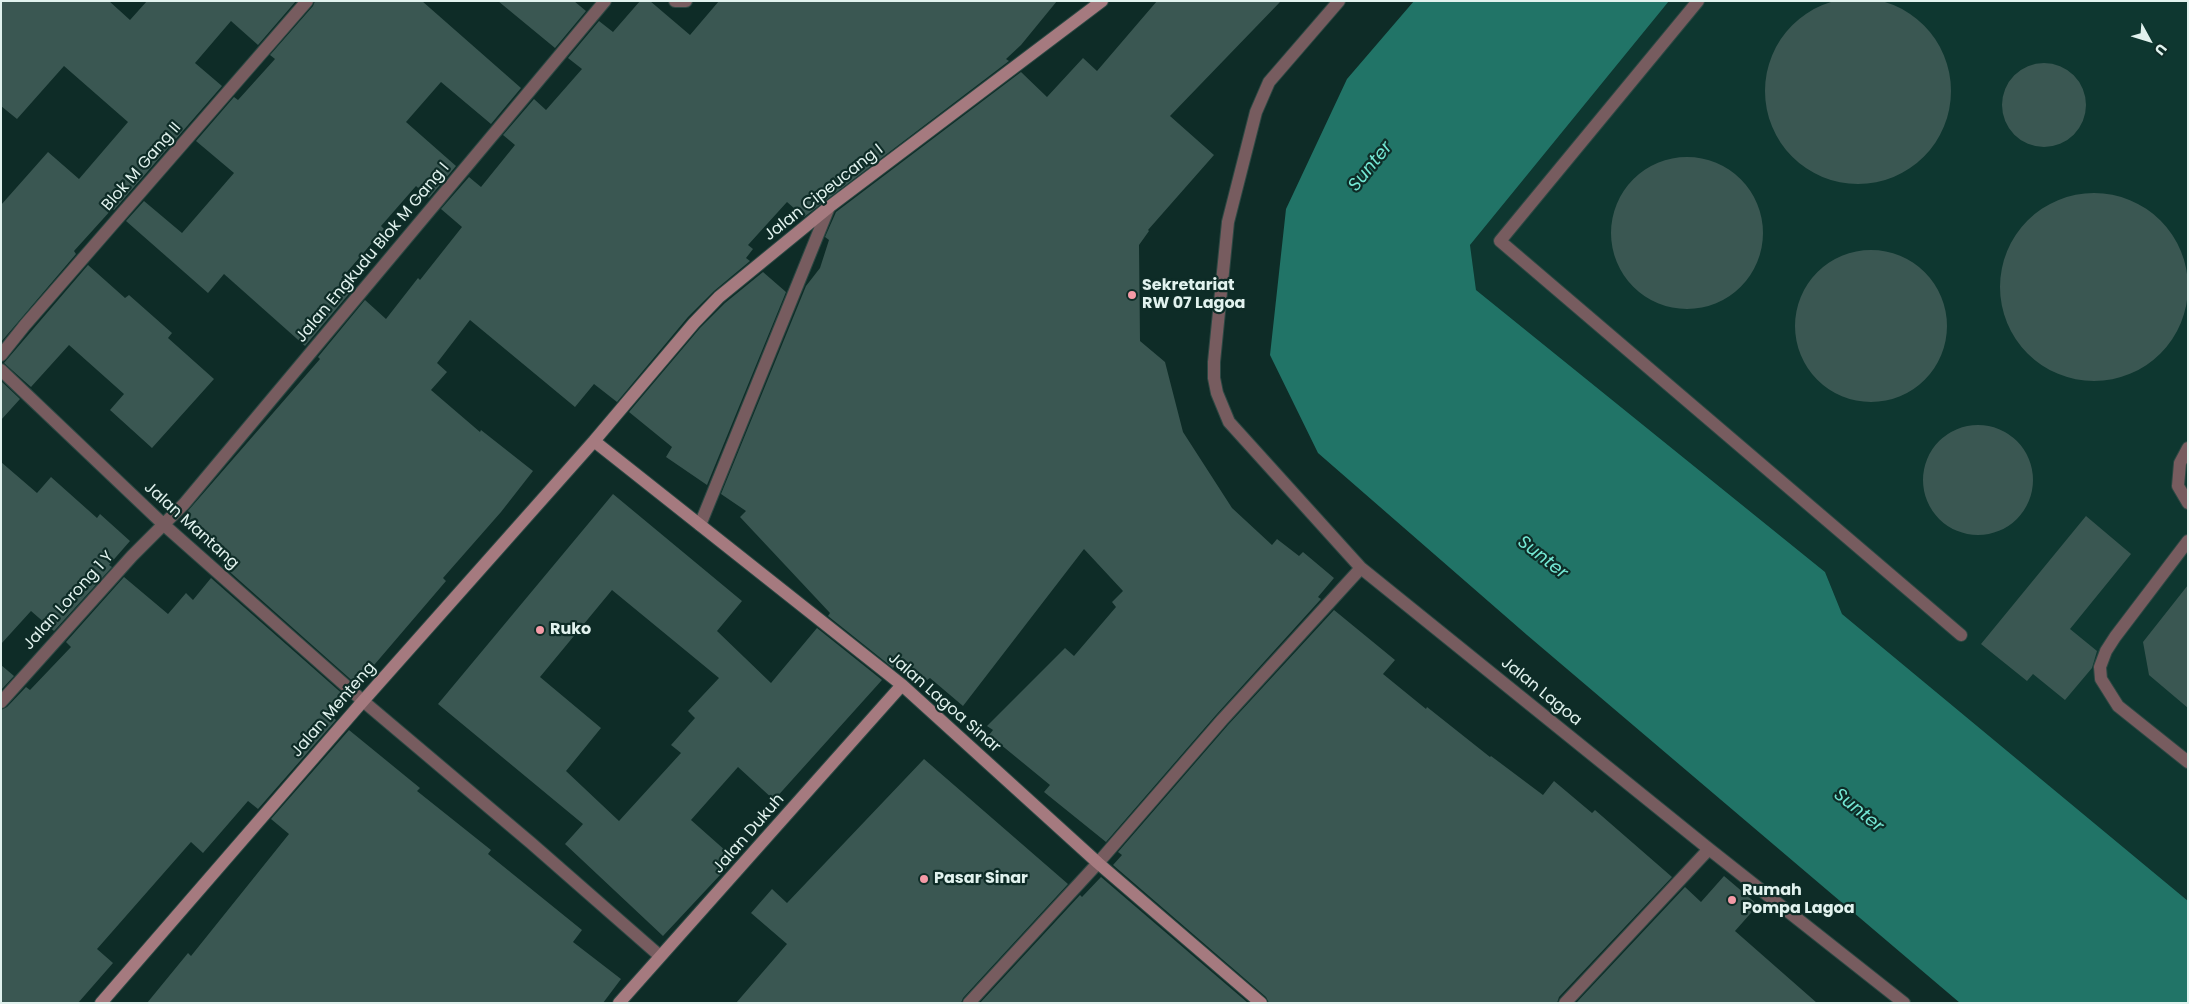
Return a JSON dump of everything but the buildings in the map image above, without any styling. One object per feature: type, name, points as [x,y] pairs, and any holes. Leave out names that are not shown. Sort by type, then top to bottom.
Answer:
[{"type":"street","name":"Blok M Gang II","points":[[1,355],[307,1]]},
{"type":"street","name":"Jalan Engkudu Blok M Gang I","points":[[163,524],[184,504],[605,1]]},
{"type":"street","points":[[675,1],[686,1]]},
{"type":"street","name":"Jalan Cipeucang I","points":[[594,441],[694,322],[719,297],[829,207],[1102,1]]},
{"type":"street","name":"Jalan Lagoa","points":[[1339,1],[1269,82],[1261,98],[1228,222],[1214,378],[1217,393],[1229,422],[1361,568],[1709,849],[1904,1003]]},
{"type":"street","points":[[1698,1],[1500,241],[1961,635]]},
{"type":"street","points":[[700,525],[829,207]]},
{"type":"street","name":"Jalan Mantang","points":[[1,370],[163,524],[363,701],[531,843],[660,956]]},
{"type":"street","name":"Jalan Lagoa Sinar","points":[[594,441],[902,685],[1098,863],[1261,1003]]},
{"type":"street","name":"Jalan Menteng","points":[[101,1003],[363,701],[594,441]]},
{"type":"street","points":[[2188,448],[2180,463],[2178,486],[2188,503]]},
{"type":"street","name":"Jalan Lorong 1 Y","points":[[1,702],[163,524]]},
{"type":"street","points":[[2188,541],[2115,637],[2106,651],[2100,667],[2101,679],[2118,706],[2188,762]]},
{"type":"street","points":[[969,1003],[1098,863],[1222,720],[1361,568]]},
{"type":"street","name":"Jalan Dukuh","points":[[618,1003],[902,685]]},
{"type":"street","points":[[1565,1003],[1709,849]]},
{"type":"shaded area","points":[[1669,1],[2188,1],[2188,901],[1842,614],[1825,572],[1476,290],[1470,245]]},
{"type":"water","name":"Sunter","points":[[1414,1],[1669,1],[1470,245],[1476,290],[1825,572],[1842,614],[2188,901],[2188,1003],[1960,1003],[1527,635],[1318,453],[1270,355],[1286,209],[1347,79]]},
{"type":"place","name":"Sekretariat RW 07 Lagoa","points":[[1132,295]]},
{"type":"place","name":"Ruko","points":[[540,630]]},
{"type":"place","name":"Pasar Sinar","points":[[924,879]]},
{"type":"place","name":"Rumah Pompa Lagoa","points":[[1732,900]]}]
